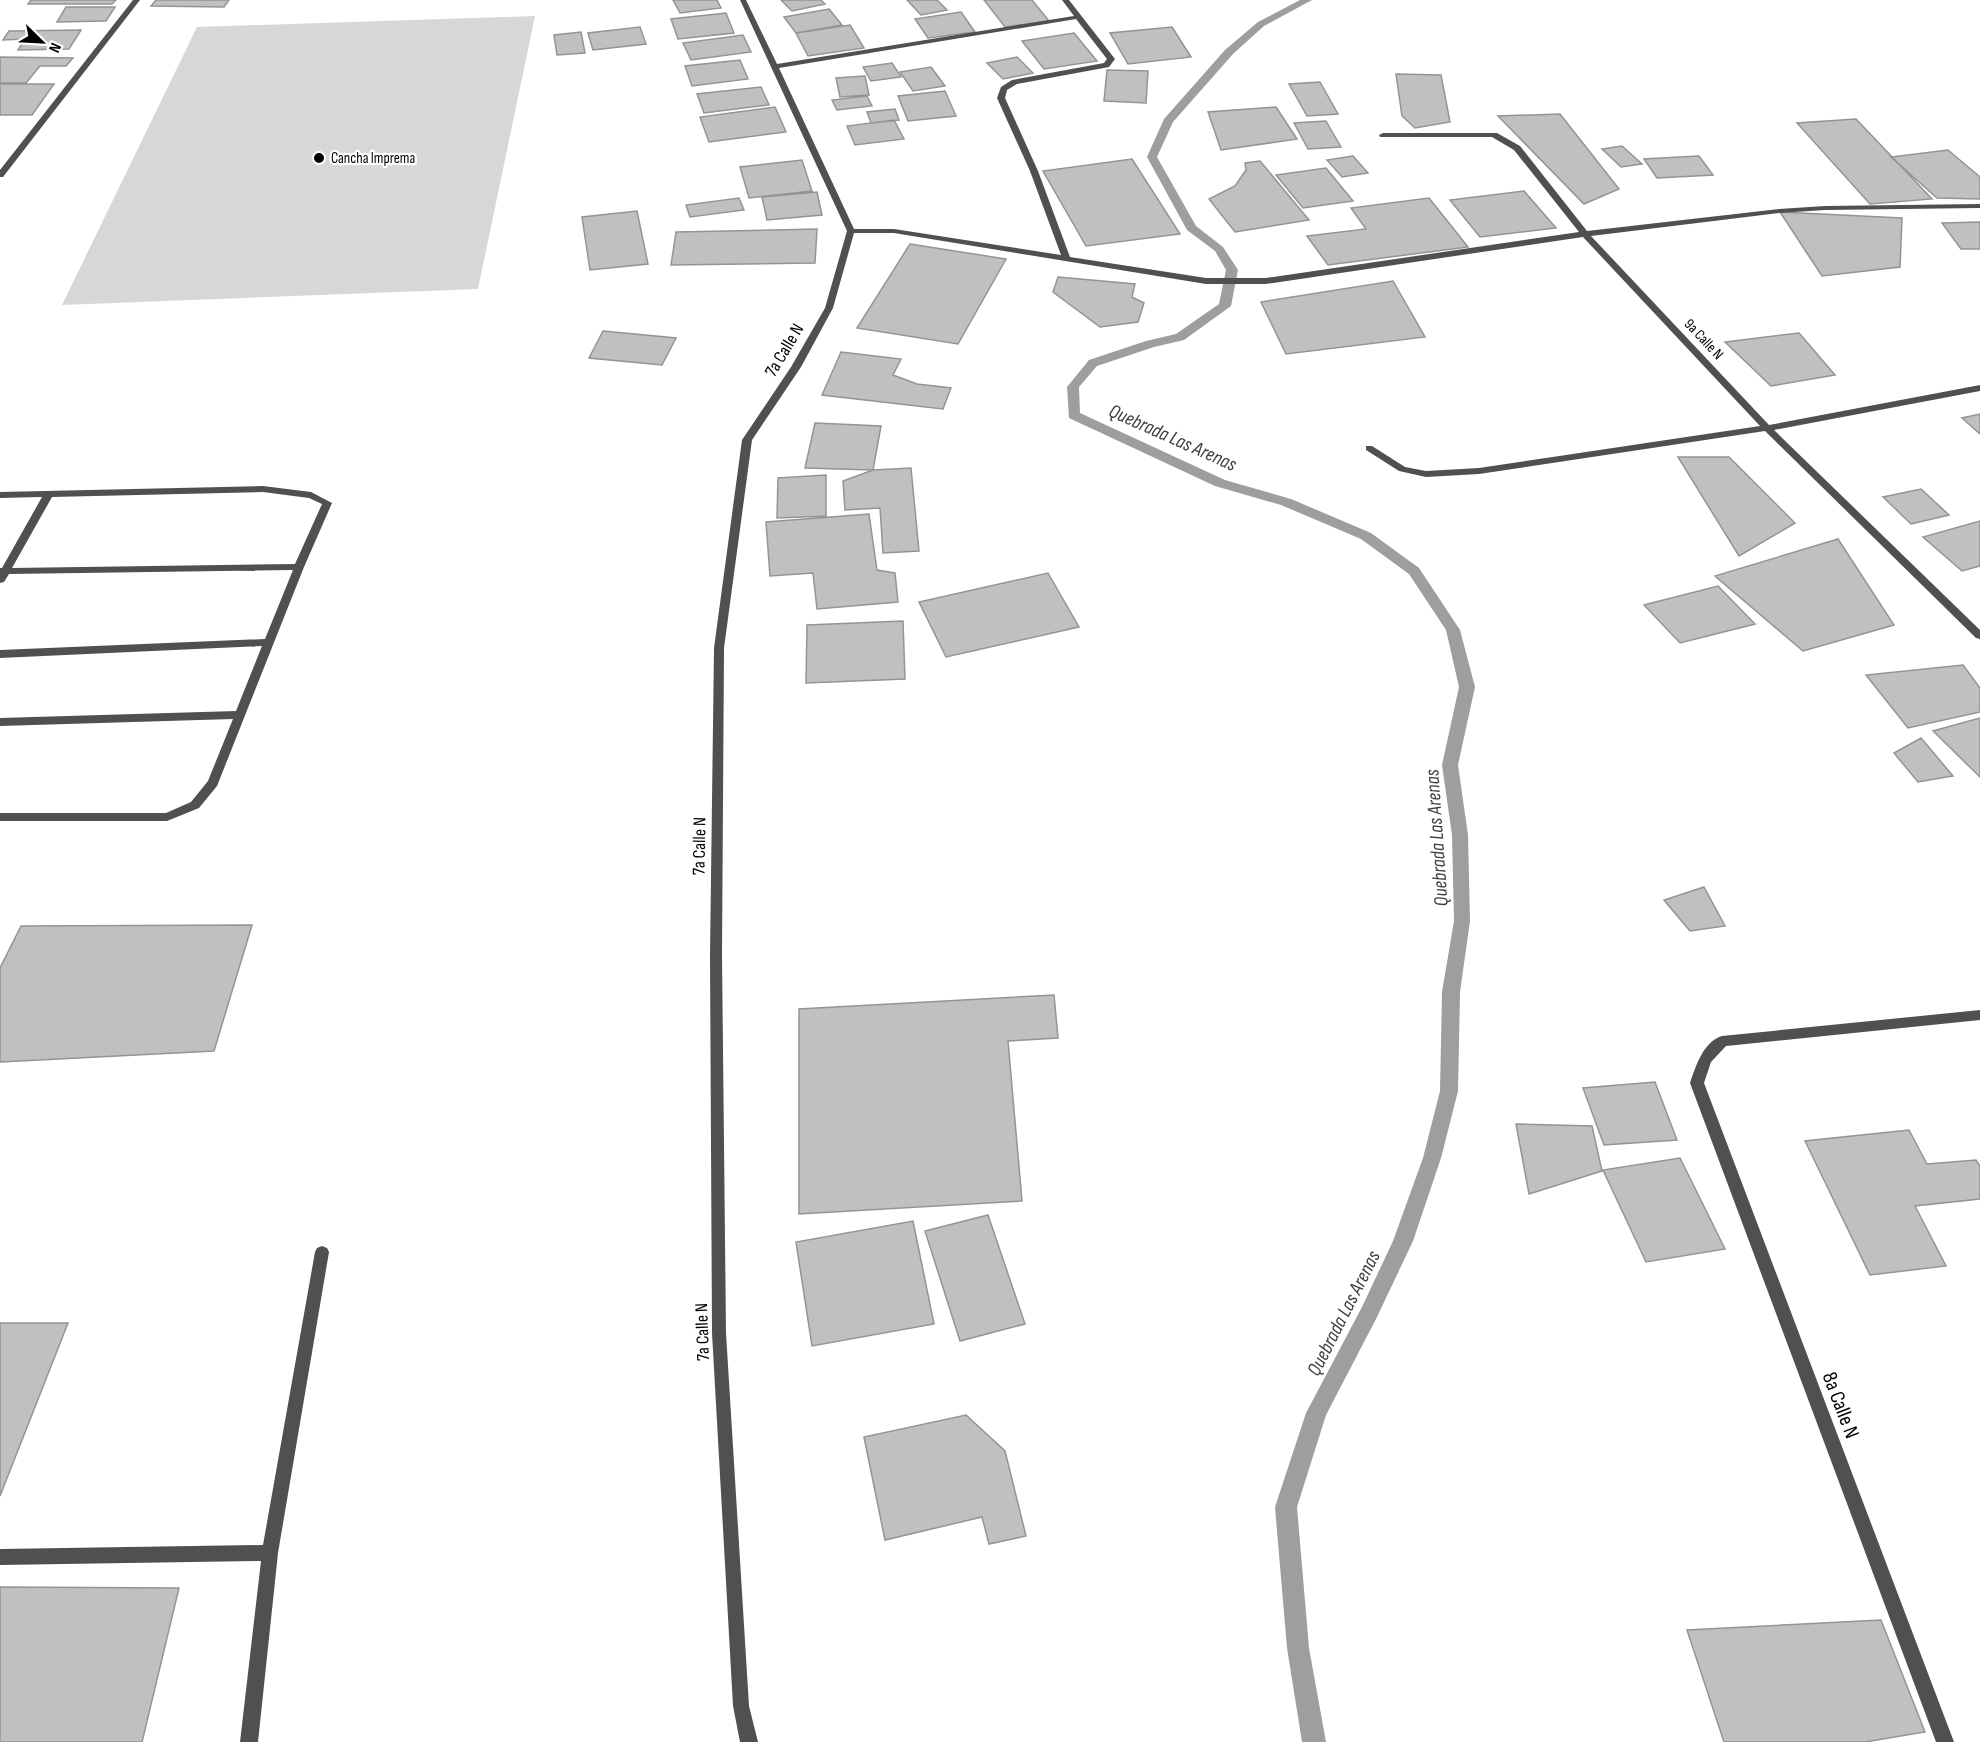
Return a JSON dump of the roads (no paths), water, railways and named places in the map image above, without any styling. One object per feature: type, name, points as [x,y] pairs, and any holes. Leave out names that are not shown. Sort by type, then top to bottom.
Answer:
[{"type":"street","points":[[0,175],[137,0]]},
{"type":"street","points":[[743,0],[851,231],[894,231],[1206,280],[1266,281],[1585,234],[1825,208],[1980,206]]},
{"type":"street","points":[[1065,0],[1111,59],[1106,65],[1016,82],[1004,89],[1001,98],[1035,171],[1066,258]]},
{"type":"street","points":[[773,67],[1078,17]]},
{"type":"street","name":"9a Calle N","points":[[1383,135],[1494,135],[1517,148],[1585,234],[1767,428],[1980,636]]},
{"type":"street","name":"7a Calle N","points":[[749,1742],[741,1706],[719,1333],[716,943],[719,648],[747,440],[796,367],[829,308],[851,231]]},
{"type":"street","points":[[1370,448],[1402,469],[1426,474],[1479,471],[1767,428],[1980,388]]},
{"type":"street","points":[[0,495],[263,489],[311,495],[327,502],[213,783],[195,805],[167,817],[0,817]]},
{"type":"street","points":[[2,574],[49,494]]},
{"type":"street","points":[[2,574],[299,567]]},
{"type":"street","points":[[0,654],[269,642]]},
{"type":"street","points":[[0,722],[240,715]]},
{"type":"street","name":"8a Calle N","points":[[1945,1742],[1697,1083],[1705,1059],[1722,1041],[1980,1015]]},
{"type":"street","points":[[249,1742],[270,1553],[322,1252]]},
{"type":"street","points":[[0,1557],[270,1553]]},
{"type":"waterway","name":"Quebrada Las Arenas","points":[[1307,0],[1261,24],[1229,52],[1168,121],[1152,157],[1191,228],[1219,249],[1232,270],[1225,306],[1180,337],[1150,344],[1093,363],[1073,387],[1074,415],[1220,483],[1286,502],[1366,536],[1414,571],[1453,630],[1467,687],[1450,765],[1460,835],[1462,921],[1451,992],[1449,1091],[1432,1158],[1403,1241],[1369,1313],[1316,1413],[1286,1507],[1298,1648],[1314,1742]]},
{"type":"place","name":"Cancha Imprema","points":[[319,158]]}]
